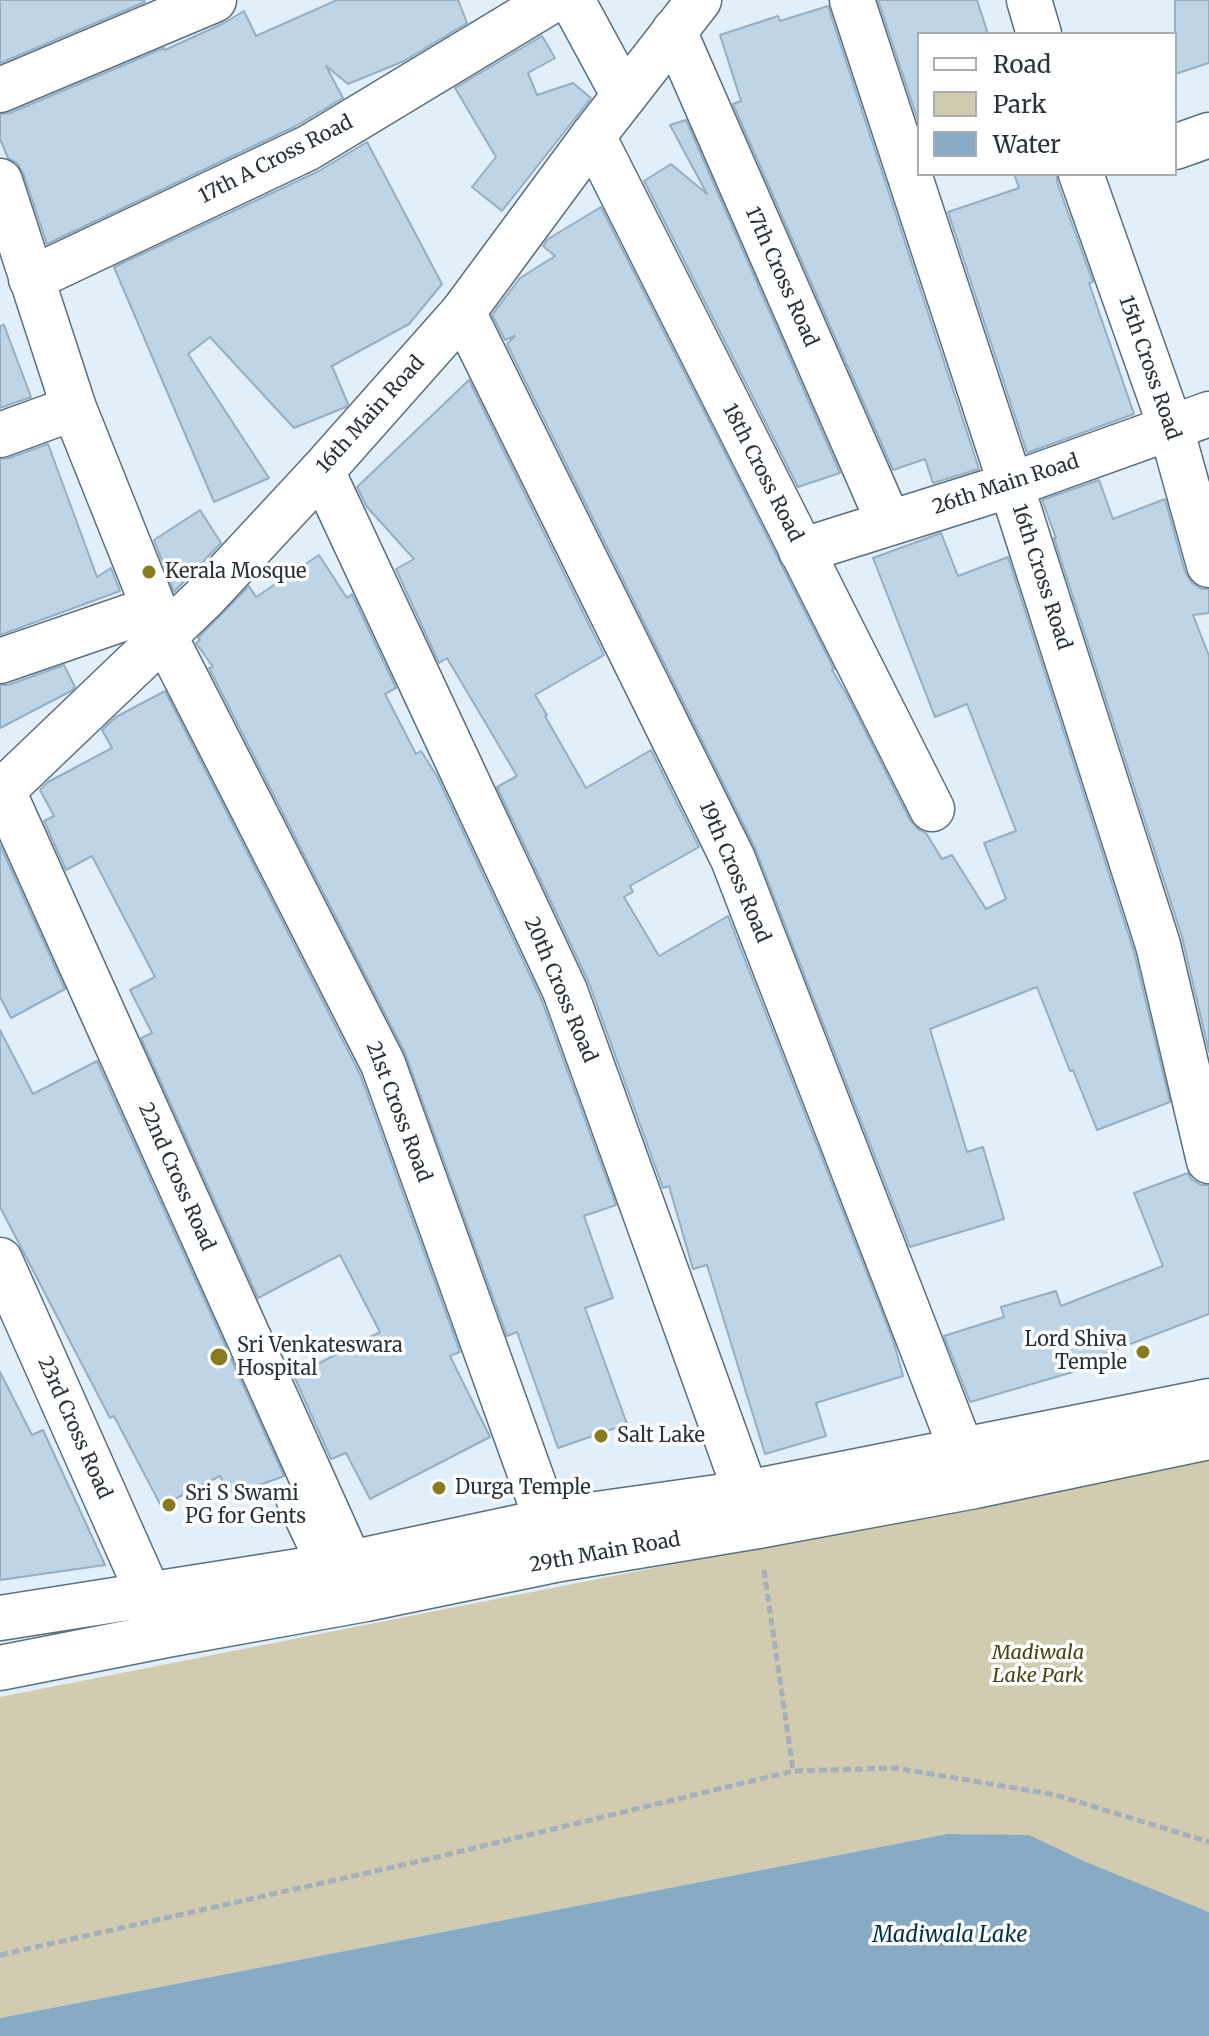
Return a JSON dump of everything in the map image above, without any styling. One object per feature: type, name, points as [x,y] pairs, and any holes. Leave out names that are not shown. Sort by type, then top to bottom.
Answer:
[{"type":"street","points":[[0,90],[214,0]]},
{"type":"street","name":"17th A Cross Road","points":[[31,279],[308,148],[553,0]]},
{"type":"street","points":[[572,0],[624,96]]},
{"type":"street","name":"16th Cross Road","points":[[852,0],[1158,945],[1209,1161]]},
{"type":"street","points":[[1029,0],[1038,32]]},
{"type":"street","name":"16th Main Road","points":[[1,792],[159,622],[205,597],[463,312],[593,136],[687,16]]},
{"type":"street","name":"17th Cross Road","points":[[687,16],[889,523]]},
{"type":"street","points":[[1177,146],[1209,135]]},
{"type":"street","name":"18th Cross Road","points":[[593,136],[932,809]]},
{"type":"street","name":"15th Cross Road","points":[[1086,176],[1190,421],[1209,565]]},
{"type":"street","name":"21st Cross Road","points":[[0,181],[74,408],[159,622],[383,1064],[547,1521]]},
{"type":"street","name":"19th Cross Road","points":[[463,312],[733,859],[962,1451]]},
{"type":"street","points":[[0,435],[74,408]]},
{"type":"street","name":"26th Main Road","points":[[801,551],[1011,485],[1190,421]]},
{"type":"street","name":"20th Cross Road","points":[[322,471],[565,991],[752,1509]]},
{"type":"street","points":[[0,661],[159,622]]},
{"type":"street","name":"22nd Cross Road","points":[[1,792],[335,1566]]},
{"type":"street","name":"23rd Cross Road","points":[[0,1260],[149,1595]]},
{"type":"street","name":"29th Main Road","points":[[0,1668],[560,1559],[962,1451],[1209,1401]]},
{"type":"street","name":"29th Main Road","points":[[0,1618],[335,1566],[547,1521],[752,1509],[975,1486],[1209,1437]]},
{"type":"lane","points":[[289,1502],[335,1566]]},
{"type":"path","points":[[752,1509],[793,1771]]},
{"type":"path","points":[[0,1955],[425,1860],[793,1771],[896,1768],[1056,1795],[1209,1842]]},
{"type":"green space","name":"Madiwala Lake Park","points":[[1209,1455],[1209,1912],[1029,1836],[947,1834],[0,2018],[0,1697]]},
{"type":"water","name":"Madiwala Lake","points":[[947,1834],[1029,1835],[1209,1912],[1209,2036],[0,2036],[0,2018]]},
{"type":"building","points":[[0,0],[144,0],[145,2],[0,63]]},
{"type":"building","points":[[337,0],[458,0],[467,23],[404,61],[348,84],[326,66],[343,98],[296,126],[47,244],[23,173],[17,163],[8,158],[0,139],[0,114],[10,113],[165,50],[244,11],[256,36]]},
{"type":"building","points":[[878,0],[977,0],[987,32],[917,32],[917,118]]},
{"type":"building","points":[[1175,0],[1209,0],[1209,63],[1177,73]]},
{"type":"building","points":[[828,6],[979,469],[933,483],[925,459],[893,470],[733,104],[741,101],[720,35],[778,16],[780,21]]},
{"type":"building","points":[[542,36],[555,58],[528,73],[537,95],[573,83],[591,98],[502,211],[472,187],[496,157],[455,88]]},
{"type":"building","points":[[686,120],[840,473],[798,487],[644,181],[671,164],[707,194],[670,125]]},
{"type":"building","points":[[367,142],[442,284],[409,324],[332,366],[348,404],[346,407],[294,428],[210,337],[188,354],[269,478],[214,502],[114,267],[319,171]]},
{"type":"building","points":[[1015,176],[1057,176],[1093,282],[1089,283],[1134,414],[1027,453],[948,212],[1019,188]]},
{"type":"building","points":[[601,207],[910,820],[926,833],[942,859],[952,855],[986,909],[1006,899],[984,843],[1016,831],[967,704],[935,717],[873,558],[941,533],[958,576],[1008,557],[1134,952],[1170,1102],[1097,1130],[1037,987],[930,1029],[967,1152],[983,1147],[1004,1219],[910,1247],[755,848],[507,344],[515,336],[505,340],[492,315],[520,278],[555,256],[543,246],[548,239]]},
{"type":"building","points":[[4,325],[31,397],[0,408],[0,326]]},
{"type":"building","points":[[469,380],[604,655],[535,695],[545,716],[586,788],[651,750],[699,847],[630,886],[633,892],[624,897],[659,956],[728,916],[894,1343],[903,1376],[816,1403],[826,1436],[765,1454],[707,1265],[693,1269],[669,1186],[663,1188],[589,983],[497,787],[517,776],[447,658],[439,663],[396,569],[414,559],[367,507],[357,487]]},
{"type":"building","points":[[48,444],[97,577],[111,568],[120,591],[0,635],[0,459]]},
{"type":"building","points":[[1099,480],[1113,519],[1165,499],[1185,572],[1192,583],[1209,589],[1209,613],[1193,615],[1209,656],[1209,1052],[1182,937],[1042,500]]},
{"type":"building","points":[[200,510],[221,543],[174,592],[154,540]]},
{"type":"building","points":[[319,555],[347,598],[352,594],[396,688],[385,694],[416,754],[421,751],[437,776],[542,1001],[616,1205],[584,1216],[613,1298],[585,1308],[627,1424],[558,1448],[517,1332],[507,1336],[405,1053],[209,668],[213,667],[196,643],[249,586],[256,597]]},
{"type":"building","points":[[64,665],[75,687],[71,691],[0,728],[0,685]]},
{"type":"building","points":[[165,691],[360,1074],[460,1352],[450,1356],[490,1437],[370,1499],[346,1453],[331,1459],[294,1376],[380,1332],[340,1255],[258,1298],[141,1038],[152,1033],[130,990],[155,977],[92,856],[66,870],[44,821],[54,816],[40,790],[48,782],[112,748],[102,730],[116,717]]},
{"type":"building","points":[[0,845],[65,989],[11,1018],[0,997]]},
{"type":"building","points":[[0,1030],[33,1094],[97,1061],[284,1476],[230,1496],[220,1476],[161,1506],[114,1416],[110,1418],[0,1207]]},
{"type":"building","points":[[1188,1173],[1201,1185],[1209,1185],[1209,1314],[1078,1364],[1080,1370],[970,1402],[944,1336],[1004,1317],[1001,1307],[1056,1291],[1061,1306],[1163,1266],[1134,1193]]},
{"type":"building","points":[[0,1372],[32,1435],[43,1430],[105,1565],[0,1580]]},
{"type":"place","name":"Kerala Mosque","points":[[149,572]]},
{"type":"place","name":"Lord Shiva Temple","points":[[1143,1352]]},
{"type":"place","name":"Sri Venkateswara Hospital","points":[[219,1357]]},
{"type":"place","name":"Salt Lake","points":[[601,1436]]},
{"type":"place","name":"Durga Temple","points":[[439,1488]]},
{"type":"place","name":"Sri S Swami PG for Gents","points":[[169,1505]]}]
